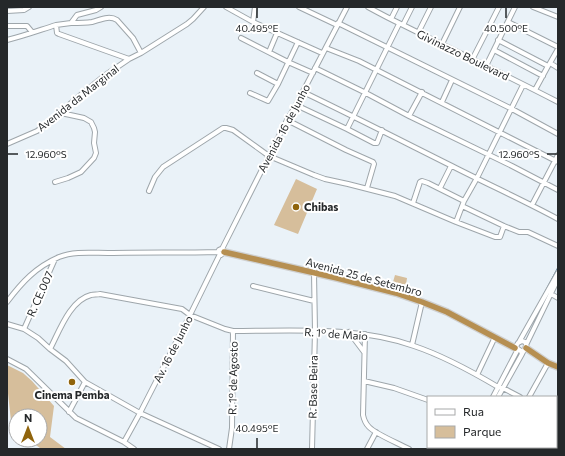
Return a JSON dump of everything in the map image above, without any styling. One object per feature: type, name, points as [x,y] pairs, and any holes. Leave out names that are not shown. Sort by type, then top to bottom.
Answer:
[{"type":"highway","name":"Avenida 25 de Setembro","points":[[221,252],[396,293],[447,312],[516,349]]},
{"type":"highway","points":[[526,346],[548,363],[558,367]]},
{"type":"street","points":[[7,11],[24,10],[29,7]]},
{"type":"street","points":[[71,23],[77,15],[96,10],[101,7]]},
{"type":"street","name":"Avenida da Marginal","points":[[7,144],[37,131],[89,87],[129,58],[141,53],[187,24],[204,7]]},
{"type":"street","points":[[226,7],[253,22],[322,53]]},
{"type":"street","points":[[253,22],[255,7]]},
{"type":"street","points":[[299,7],[387,47],[512,108],[558,134]]},
{"type":"street","name":"Avenida 16 de Junho","points":[[221,252],[287,120],[316,68],[322,53],[347,7]]},
{"type":"street","name":"Givinazzo Boulevard","points":[[368,7],[378,9],[391,19],[418,33],[558,102]]},
{"type":"street","points":[[391,19],[397,7]]},
{"type":"street","points":[[347,128],[387,47],[412,7]]},
{"type":"street","points":[[418,33],[430,7]]},
{"type":"street","points":[[442,44],[460,7]]},
{"type":"street","points":[[472,60],[499,7]]},
{"type":"street","points":[[486,66],[515,7]]},
{"type":"street","points":[[533,7],[558,17]]},
{"type":"street","points":[[7,40],[21,37],[56,25],[91,22],[105,18],[114,18],[133,38],[141,53]]},
{"type":"street","points":[[508,22],[558,48],[535,90]]},
{"type":"street","points":[[56,25],[58,34],[129,58]]},
{"type":"street","points":[[7,26],[27,26],[32,32]]},
{"type":"street","points":[[269,52],[277,33]]},
{"type":"street","points":[[241,38],[313,73]]},
{"type":"street","points":[[498,40],[558,68]]},
{"type":"street","points":[[250,93],[267,102],[269,100],[298,42]]},
{"type":"street","points":[[326,48],[359,61],[557,161]]},
{"type":"street","points":[[494,50],[543,76]]},
{"type":"street","points":[[316,68],[558,190]]},
{"type":"street","points":[[257,73],[278,84]]},
{"type":"street","points":[[442,102],[452,80]]},
{"type":"street","points":[[456,222],[464,201],[523,85]]},
{"type":"street","points":[[303,92],[382,130],[558,219]]},
{"type":"street","points":[[409,116],[422,92]]},
{"type":"street","points":[[296,105],[376,143],[382,130]]},
{"type":"street","points":[[54,182],[68,178],[80,172],[94,158],[96,152],[94,142],[95,132],[91,122],[84,118],[61,112]]},
{"type":"street","points":[[287,120],[373,162],[374,164],[367,188]]},
{"type":"street","points":[[149,191],[162,167],[225,128],[229,128],[269,156],[325,179],[395,196],[495,237],[500,236],[504,226]]},
{"type":"street","points":[[532,205],[557,161],[558,155]]},
{"type":"street","points":[[440,188],[451,166]]},
{"type":"street","points":[[413,203],[421,181],[440,188],[464,201]]},
{"type":"street","points":[[462,206],[504,226],[519,232],[528,232],[558,246]]},
{"type":"street","name":"Avenida 25 de Setembro","points":[[7,302],[27,278],[41,266],[61,256],[74,254],[221,252]]},
{"type":"street","name":"Av. 16 de Junho","points":[[124,442],[221,252]]},
{"type":"street","name":"R. CE.007","points":[[24,330],[55,259]]},
{"type":"street","name":"R. Base Beira","points":[[312,449],[315,331],[314,273]]},
{"type":"street","points":[[494,396],[522,354],[558,273]]},
{"type":"street","points":[[498,396],[518,342],[551,294],[558,279]]},
{"type":"street","points":[[253,286],[314,301]]},
{"type":"street","name":"R. 1º de Maio","points":[[50,349],[75,305],[84,298],[91,295],[100,294],[182,309],[190,315],[225,330],[349,332],[365,334],[412,345],[453,362],[518,396]]},
{"type":"street","points":[[551,294],[558,298]]},
{"type":"street","points":[[412,345],[422,302]]},
{"type":"street","points":[[7,324],[24,330],[38,338],[66,361],[86,382],[140,413],[219,449]]},
{"type":"street","name":"R. 1º de Agosto","points":[[228,449],[232,428],[233,331]]},
{"type":"street","points":[[349,332],[364,352]]},
{"type":"street","points":[[365,334],[363,415],[365,422],[376,432],[409,449]]},
{"type":"street","points":[[477,375],[494,337]]},
{"type":"street","points":[[518,342],[523,341],[526,346]]},
{"type":"street","points":[[516,349],[521,351],[522,354]]},
{"type":"street","points":[[7,359],[28,370],[76,418],[124,442],[134,449]]},
{"type":"street","points":[[530,396],[548,363]]},
{"type":"street","points":[[364,380],[394,388],[427,400]]},
{"type":"street","points":[[69,412],[86,382]]},
{"type":"street","points":[[367,449],[376,432]]},
{"type":"green space","name":"Chibas","points":[[296,179],[317,189],[298,234],[274,225]]},
{"type":"green space","points":[[395,275],[407,278],[406,285],[393,282]]},
{"type":"green space","points":[[7,365],[23,373],[32,381],[54,406],[50,437],[66,449],[39,449],[48,448],[48,408],[10,408]]},
{"type":"waterway","points":[[538,305],[558,267]]},
{"type":"place","name":"Chibas","points":[[296,207]]},
{"type":"place","name":"Cinema Pemba","points":[[72,382]]}]
